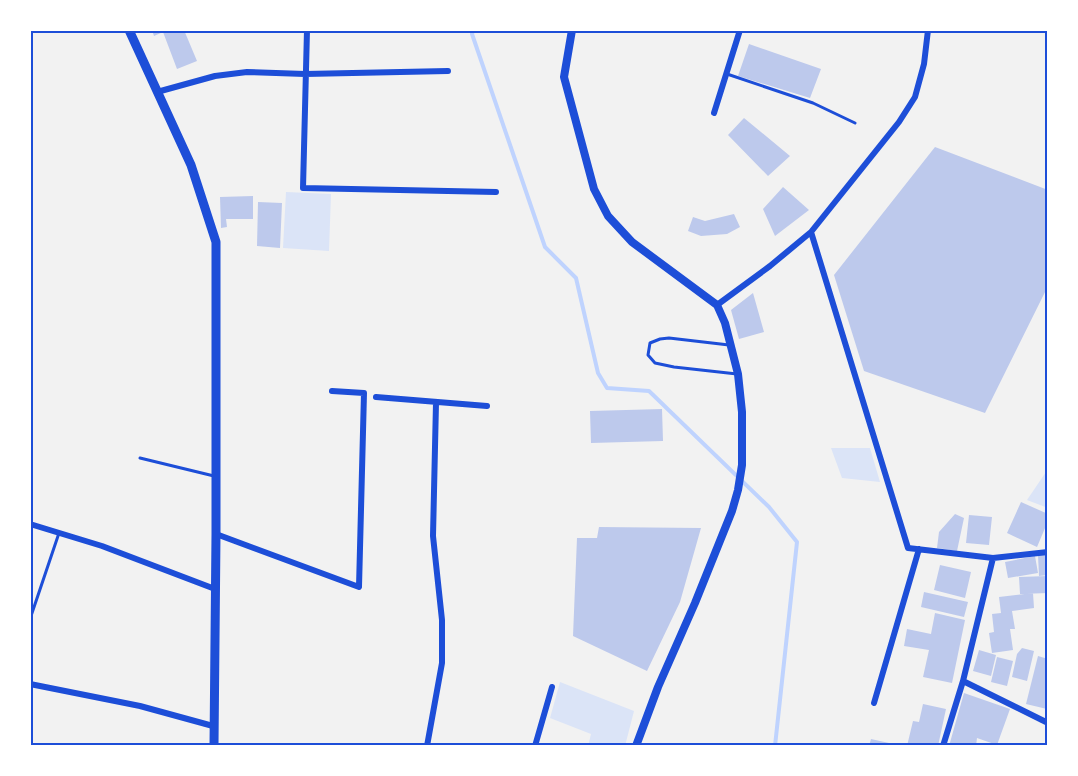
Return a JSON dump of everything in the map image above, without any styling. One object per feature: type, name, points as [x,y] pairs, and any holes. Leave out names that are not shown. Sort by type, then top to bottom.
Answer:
[{"type":"main road","points":[[129,30],[191,165],[216,242],[213,746]]},
{"type":"street","points":[[307,30],[303,188],[496,192]]},
{"type":"street","points":[[573,30],[564,77],[594,189],[608,216],[632,242],[717,305],[725,323],[738,374],[742,412],[742,465],[738,490],[636,746]]},
{"type":"street","points":[[714,113],[740,30]]},
{"type":"street","points":[[717,305],[811,232],[899,122],[915,97],[924,64],[927,30]]},
{"type":"street","points":[[157,92],[215,76],[247,72],[305,74],[448,71]]},
{"type":"street","points":[[811,232],[908,548],[993,558],[1048,552]]},
{"type":"street","points":[[216,534],[359,587],[364,393],[332,391]]},
{"type":"street","points":[[376,397],[487,406]]},
{"type":"street","points":[[427,746],[442,663],[442,620],[433,536],[436,403]]},
{"type":"street","points":[[30,524],[102,546],[215,588]]},
{"type":"street","points":[[874,703],[919,549]]},
{"type":"street","points":[[943,746],[963,681],[993,558]]},
{"type":"street","points":[[963,681],[1048,723]]},
{"type":"street","points":[[30,684],[140,706],[213,726]]},
{"type":"street","points":[[535,746],[552,687]]},
{"type":"lane","points":[[725,74],[813,103],[855,123]]},
{"type":"lane","points":[[731,346],[669,338],[650,343],[648,355],[655,363],[738,374]]},
{"type":"lane","points":[[140,458],[216,476]]},
{"type":"lane","points":[[30,619],[59,533]]},
{"type":"shaded area","points":[[286,192],[331,194],[329,251],[283,248]]},
{"type":"shaded area","points":[[831,448],[870,448],[880,482],[842,478]]},
{"type":"shaded area","points":[[1048,469],[1048,508],[1027,500]]},
{"type":"shaded area","points":[[560,682],[634,711],[625,746],[588,746],[591,734],[550,718]]},
{"type":"building","points":[[152,30],[184,30],[197,61],[177,69],[163,32],[154,36]]},
{"type":"building","points":[[749,44],[821,69],[810,98],[738,76]]},
{"type":"building","points":[[744,118],[790,156],[768,176],[728,135]]},
{"type":"building","points":[[935,147],[1048,190],[1048,286],[985,413],[864,371],[834,275]]},
{"type":"building","points":[[783,187],[809,210],[775,236],[763,209]]},
{"type":"building","points":[[253,196],[253,219],[226,219],[227,227],[221,228],[220,197]]},
{"type":"building","points":[[258,202],[282,203],[280,248],[257,246]]},
{"type":"building","points":[[734,214],[740,227],[727,234],[701,236],[688,231],[693,217],[705,221]]},
{"type":"building","points":[[753,293],[764,332],[739,339],[731,310]]},
{"type":"building","points":[[662,409],[663,441],[591,443],[590,411]]},
{"type":"building","points":[[1021,502],[1048,514],[1048,521],[1037,547],[1007,533]]},
{"type":"building","points":[[955,514],[964,518],[957,551],[937,548],[939,532]]},
{"type":"building","points":[[969,515],[992,517],[989,545],[966,543]]},
{"type":"building","points":[[599,527],[701,528],[680,602],[647,671],[573,636],[577,538],[597,538]]},
{"type":"building","points":[[1038,555],[1048,555],[1048,575],[1039,576]]},
{"type":"building","points":[[1035,556],[1038,573],[1008,578],[1005,562]]},
{"type":"building","points":[[940,565],[971,572],[965,598],[934,590]]},
{"type":"building","points":[[1048,576],[1048,593],[1020,594],[1019,577]]},
{"type":"building","points":[[924,592],[968,602],[964,617],[921,607]]},
{"type":"building","points":[[1033,593],[1034,608],[1012,611],[1015,629],[1010,629],[1013,650],[992,653],[989,633],[994,632],[992,614],[1001,613],[999,597]]},
{"type":"building","points":[[935,613],[965,620],[952,683],[923,677],[929,650],[904,646],[907,629],[931,634]]},
{"type":"building","points":[[1022,648],[1034,651],[1027,681],[1012,677],[1017,654]]},
{"type":"building","points":[[979,650],[996,655],[991,676],[973,671]]},
{"type":"building","points":[[1038,656],[1048,659],[1047,709],[1026,704]]},
{"type":"building","points":[[997,657],[1013,661],[1007,686],[991,682]]},
{"type":"building","points":[[964,693],[1010,709],[997,745],[977,738],[976,746],[949,746]]},
{"type":"building","points":[[923,704],[946,709],[938,746],[907,746],[913,721],[919,722]]},
{"type":"building","points":[[871,739],[898,745],[898,746],[869,746]]},
{"type":"waterway","points":[[473,30],[472,34],[545,247],[576,278],[598,373],[607,388],[649,391],[769,507],[797,542],[775,746]]}]
